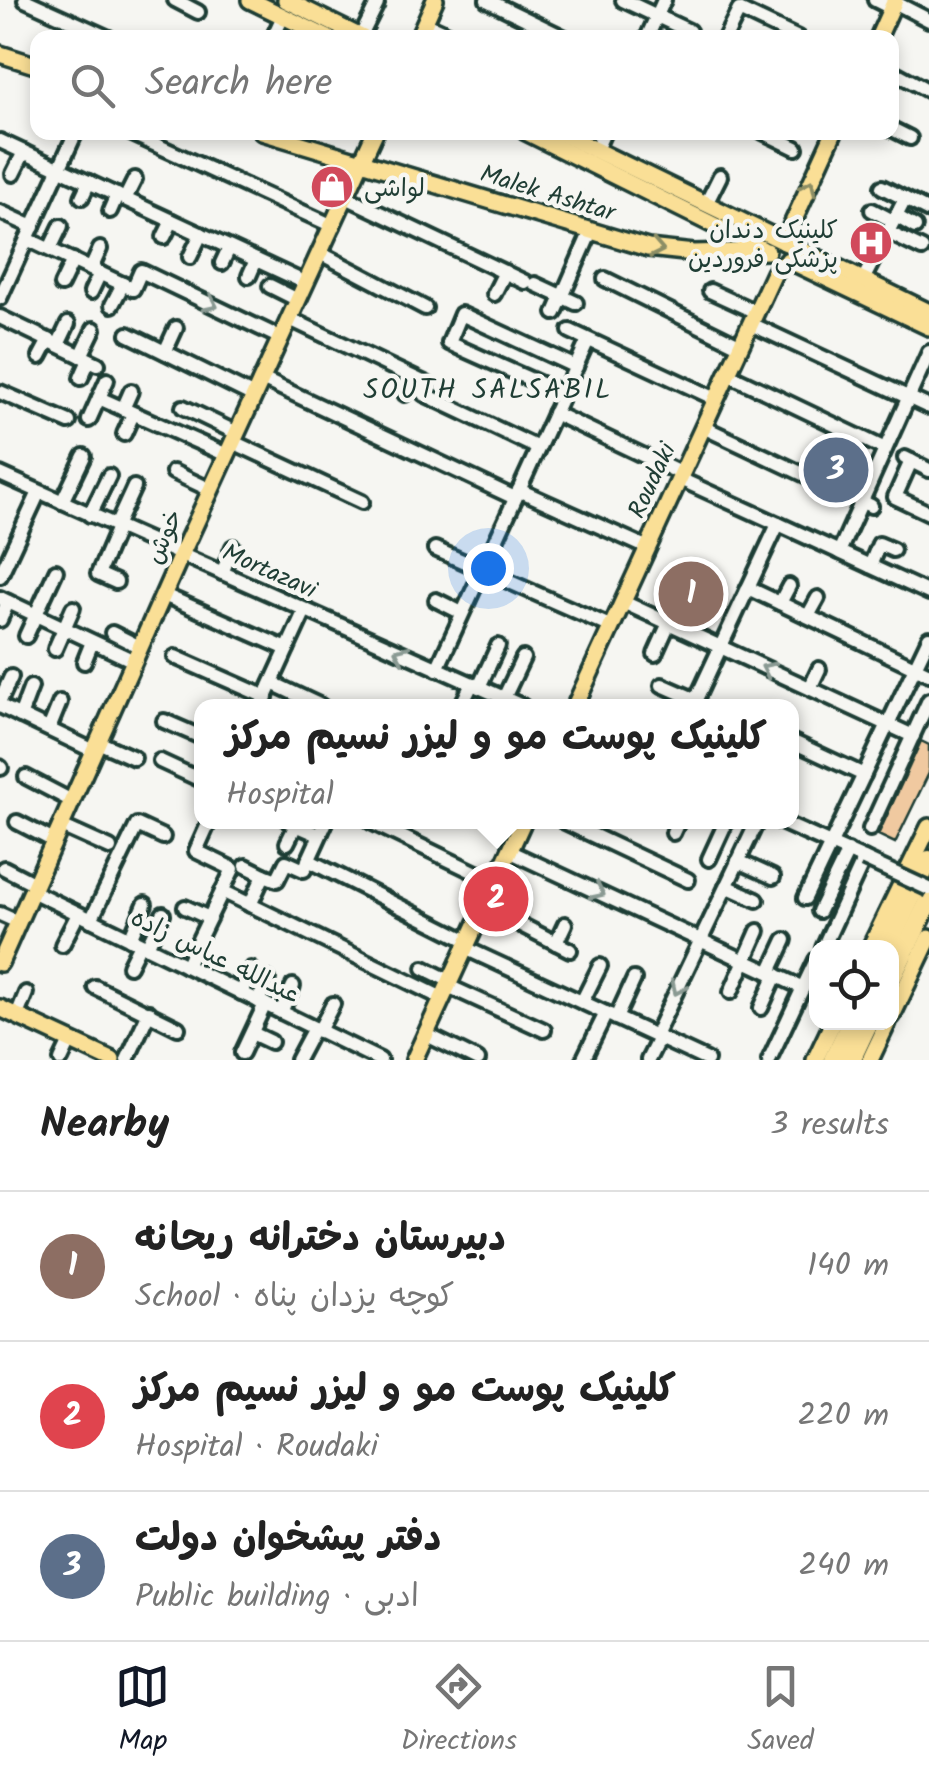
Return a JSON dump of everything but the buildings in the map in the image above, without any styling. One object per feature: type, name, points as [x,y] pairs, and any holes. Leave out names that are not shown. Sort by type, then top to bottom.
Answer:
[{"type":"highway","points":[[891,940],[929,860]]},
{"type":"highway","points":[[899,963],[929,901]]},
{"type":"highway","points":[[833,1060],[847,1030]]},
{"type":"highway","points":[[851,1060],[865,1030]]},
{"type":"main road","points":[[250,0],[285,8],[343,30]]},
{"type":"main road","points":[[421,30],[434,0]]},
{"type":"main road","points":[[882,30],[894,3]]},
{"type":"main road","points":[[285,8],[315,30]]},
{"type":"main road","points":[[0,54],[30,63]]},
{"type":"main road","name":"Malek Ashtar","points":[[289,140],[671,252],[767,251]]},
{"type":"main road","name":"خوش","points":[[0,961],[372,140]]},
{"type":"main road","points":[[784,242],[830,140]]},
{"type":"main road","points":[[564,141],[596,150],[862,280],[929,326]]},
{"type":"main road","points":[[564,141],[767,251],[897,305],[929,309]]},
{"type":"main road","name":"Roudaki","points":[[579,699],[773,275],[782,264],[794,263]]},
{"type":"main road","points":[[897,305],[929,335]]},
{"type":"main road","points":[[874,940],[929,826]]},
{"type":"main road","points":[[414,1060],[520,829]]},
{"type":"main road","points":[[899,1000],[929,938]]},
{"type":"main road","points":[[0,1008],[112,1060]]},
{"type":"main road","points":[[815,1060],[829,1030]]},
{"type":"main road","points":[[870,1060],[885,1030]]},
{"type":"street","points":[[25,0],[92,30]]},
{"type":"street","points":[[486,0],[548,30]]},
{"type":"street","points":[[623,0],[686,30]]},
{"type":"street","points":[[651,30],[664,0]]},
{"type":"street","points":[[875,0],[894,3],[929,20]]},
{"type":"street","points":[[365,30],[377,4]]},
{"type":"street","points":[[729,30],[739,10],[781,30]]},
{"type":"street","points":[[899,75],[929,90]]},
{"type":"street","points":[[899,132],[910,138]]},
{"type":"street","points":[[2,290],[73,140]]},
{"type":"street","points":[[145,140],[332,226]]},
{"type":"street","points":[[596,150],[600,140]]},
{"type":"street","points":[[780,140],[796,148]]},
{"type":"street","points":[[0,141],[121,197],[143,215],[172,221],[306,283]]},
{"type":"street","points":[[13,174],[24,152]]},
{"type":"street","points":[[706,204],[720,176]]},
{"type":"street","points":[[110,211],[135,179]]},
{"type":"street","points":[[82,197],[89,182]]},
{"type":"street","points":[[882,188],[929,211]]},
{"type":"street","points":[[346,196],[569,300]]},
{"type":"street","points":[[862,280],[905,199]]},
{"type":"street","points":[[872,210],[922,249]]},
{"type":"street","points":[[0,212],[50,249],[122,284],[132,288],[141,271],[281,338]]},
{"type":"street","points":[[164,237],[172,221]]},
{"type":"street","points":[[892,223],[915,227]]},
{"type":"street","points":[[50,249],[61,226]]},
{"type":"street","points":[[555,313],[569,300],[591,231]]},
{"type":"street","points":[[190,257],[201,234]]},
{"type":"street","points":[[222,264],[229,248]]},
{"type":"street","points":[[91,292],[100,250]]},
{"type":"street","points":[[320,254],[425,308]]},
{"type":"street","points":[[61,285],[73,260]]},
{"type":"street","points":[[248,276],[256,260]]},
{"type":"street","points":[[494,294],[505,272]]},
{"type":"street","points":[[605,279],[740,346]]},
{"type":"street","points":[[112,304],[122,284]]},
{"type":"street","points":[[270,286],[298,300]]},
{"type":"street","points":[[710,291],[753,318],[929,406]]},
{"type":"street","points":[[563,394],[449,343],[461,314],[576,367]]},
{"type":"street","points":[[0,318],[90,360]]},
{"type":"street","points":[[290,319],[427,384],[424,394],[538,448]]},
{"type":"street","points":[[40,357],[68,324]]},
{"type":"street","points":[[81,378],[90,360],[94,328]]},
{"type":"street","points":[[165,352],[176,328]]},
{"type":"street","points":[[570,331],[716,399]]},
{"type":"street","points":[[128,334],[254,396]]},
{"type":"street","points":[[437,668],[588,340]]},
{"type":"street","points":[[839,552],[878,479],[885,449],[929,352]]},
{"type":"street","points":[[728,374],[885,449]]},
{"type":"street","points":[[405,394],[412,378]]},
{"type":"street","points":[[89,420],[107,380]]},
{"type":"street","points":[[262,380],[648,548]]},
{"type":"street","points":[[124,434],[132,391]]},
{"type":"street","points":[[0,392],[69,422]]},
{"type":"street","points":[[99,398],[128,411],[233,443],[362,502]]},
{"type":"street","points":[[183,407],[233,443]]},
{"type":"street","points":[[554,413],[778,524],[929,593]]},
{"type":"street","points":[[704,427],[866,504]]},
{"type":"street","points":[[62,502],[84,456]]},
{"type":"street","points":[[929,470],[908,459],[895,496],[929,513]]},
{"type":"street","points":[[173,472],[211,490]]},
{"type":"street","name":"Mortazavi","points":[[0,474],[504,698]]},
{"type":"street","points":[[90,514],[108,476]]},
{"type":"street","points":[[116,582],[98,574],[134,487]]},
{"type":"street","points":[[0,576],[39,492]]},
{"type":"street","points":[[698,699],[778,524]]},
{"type":"street","points":[[870,566],[880,544]]},
{"type":"street","points":[[222,573],[233,547]]},
{"type":"street","points":[[435,549],[612,627]]},
{"type":"street","points":[[26,636],[56,570]]},
{"type":"street","points":[[780,603],[789,586]]},
{"type":"street","points":[[748,588],[929,674]]},
{"type":"street","points":[[164,595],[287,648]]},
{"type":"street","points":[[808,616],[818,598]]},
{"type":"street","points":[[0,620],[4,600],[92,642],[137,654]]},
{"type":"street","points":[[436,600],[462,613]]},
{"type":"street","points":[[623,602],[913,736]]},
{"type":"street","points":[[55,649],[72,608]]},
{"type":"street","points":[[175,657],[266,695],[305,610]]},
{"type":"street","points":[[655,654],[669,623]]},
{"type":"street","points":[[112,633],[137,654]]},
{"type":"street","points":[[84,662],[92,642]]},
{"type":"street","points":[[466,699],[498,646]]},
{"type":"street","points":[[806,898],[927,646]]},
{"type":"street","points":[[504,698],[522,658]]},
{"type":"street","points":[[810,688],[819,669]]},
{"type":"street","points":[[10,678],[0,704],[48,730],[134,758]]},
{"type":"street","points":[[662,684],[686,699]]},
{"type":"street","points":[[20,716],[32,687]]},
{"type":"street","points":[[870,829],[929,700]]},
{"type":"street","points":[[48,730],[60,702]]},
{"type":"street","points":[[164,721],[194,735]]},
{"type":"street","points":[[799,746],[884,799]]},
{"type":"street","points":[[160,761],[194,777]]},
{"type":"street","points":[[26,778],[72,801]]},
{"type":"street","points":[[17,822],[110,848]]},
{"type":"street","points":[[62,946],[84,917],[137,825],[164,836]]},
{"type":"street","points":[[206,829],[196,851],[278,880],[286,862],[304,870],[322,829]]},
{"type":"street","points":[[287,843],[291,829]]},
{"type":"street","points":[[305,829],[319,836]]},
{"type":"street","points":[[386,829],[495,882]]},
{"type":"street","points":[[580,829],[688,880]]},
{"type":"street","points":[[709,859],[723,829]]},
{"type":"street","points":[[648,1060],[754,829]]},
{"type":"street","points":[[797,829],[929,889]]},
{"type":"street","points":[[509,851],[804,988]]},
{"type":"street","points":[[819,911],[848,851]]},
{"type":"street","points":[[826,940],[864,859]]},
{"type":"street","points":[[308,860],[466,945],[707,1060]]},
{"type":"street","points":[[738,861],[773,878]]},
{"type":"street","name":"عبدالله عباس زاده","points":[[4,868],[84,917],[316,1029],[351,1054],[380,1060]]},
{"type":"street","points":[[186,966],[222,891],[239,868]]},
{"type":"street","points":[[250,904],[264,875]]},
{"type":"street","points":[[726,886],[758,900]]},
{"type":"street","points":[[222,891],[544,1030]]},
{"type":"street","points":[[129,966],[139,943],[146,904]]},
{"type":"street","points":[[484,906],[570,950]]},
{"type":"street","points":[[185,907],[209,918]]},
{"type":"street","points":[[0,914],[18,922]]},
{"type":"street","points":[[139,943],[163,914]]},
{"type":"street","points":[[556,943],[565,924]]},
{"type":"street","points":[[730,992],[758,931]]},
{"type":"street","points":[[761,1008],[785,940]]},
{"type":"street","points":[[582,1002],[600,966]]},
{"type":"street","points":[[424,968],[446,988]]},
{"type":"street","points":[[241,993],[252,969]]},
{"type":"street","points":[[769,1060],[809,976]]},
{"type":"street","points":[[583,1060],[634,978]]},
{"type":"street","points":[[242,1053],[268,979]]},
{"type":"street","points":[[281,1012],[293,986]]},
{"type":"street","points":[[95,987],[178,1028]]},
{"type":"street","points":[[17,1016],[26,993]]},
{"type":"street","points":[[297,1060],[332,1004]]},
{"type":"street","points":[[127,1060],[149,1012]]},
{"type":"street","points":[[234,1032],[271,1042]]},
{"type":"street","points":[[425,1034],[478,1060]]},
{"type":"street","points":[[61,1060],[70,1041]]},
{"type":"place","name":"لواشی","points":[[332,187]]},
{"type":"place","name":"کلینیک دندان پزشکی فروردین","points":[[871,243]]},
{"type":"place","name":"دفتر پیشخوان دولت","points":[[836,470]]},
{"type":"place","name":"دبیرستان دخترانه ریحانه","points":[[691,594]]},
{"type":"place","name":"کلینیک پوست مو و لیزر نسیم مرکز","points":[[496,899]]},
{"type":"district","name":"SOUTH SALSABIL","points":[[488,388]]}]
